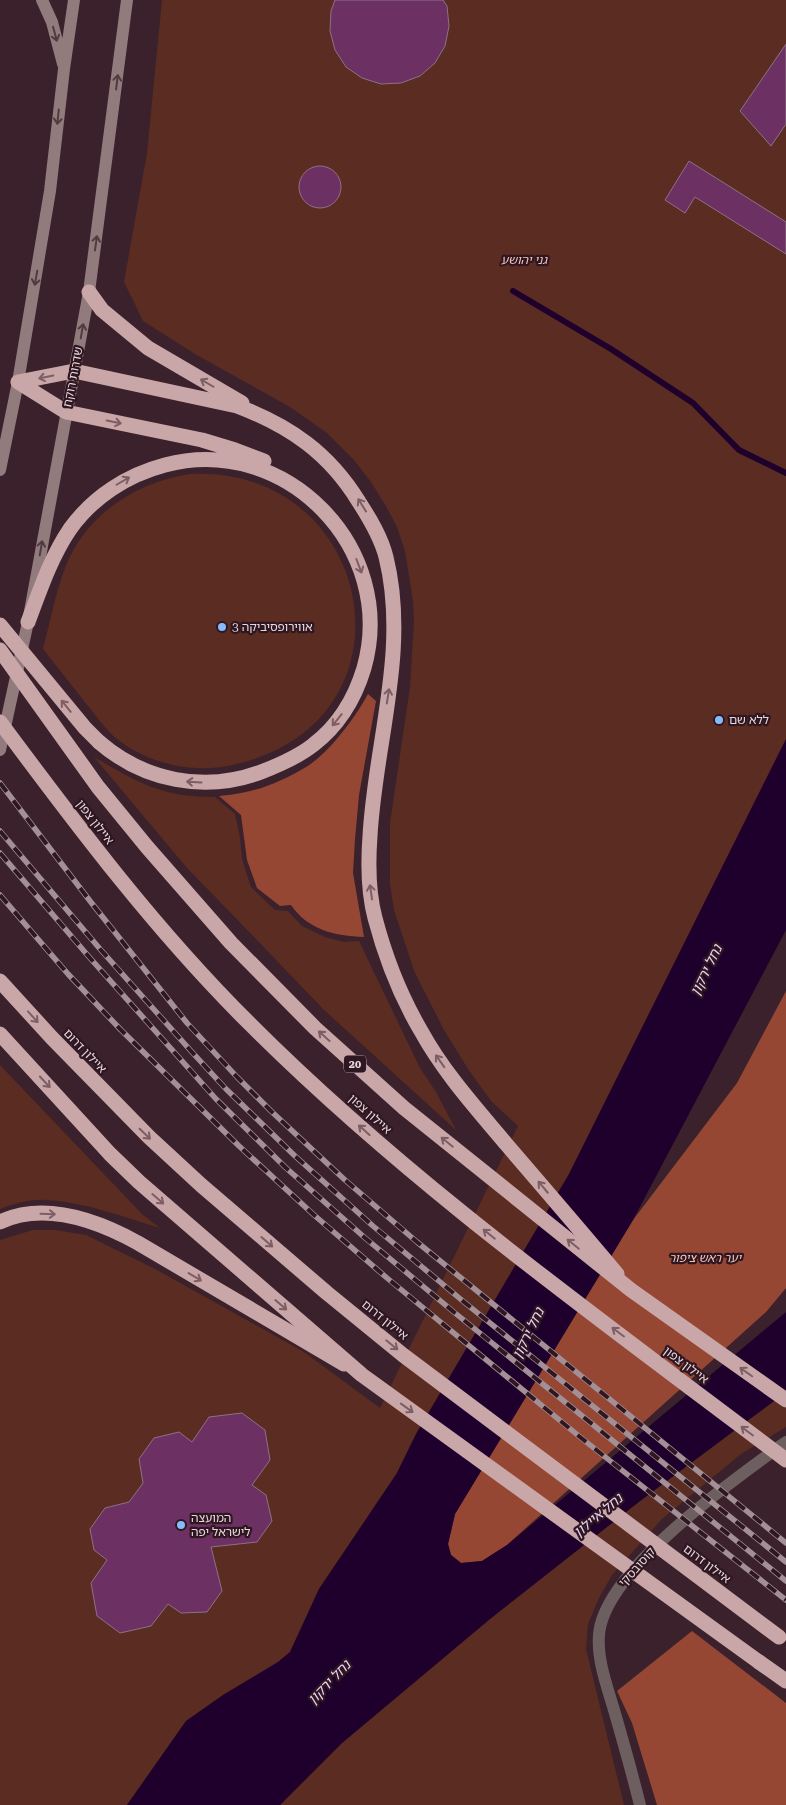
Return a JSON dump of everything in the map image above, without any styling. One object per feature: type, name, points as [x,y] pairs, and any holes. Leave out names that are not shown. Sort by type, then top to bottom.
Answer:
[{"type":"highway","points":[[89,292],[102,310],[148,348],[280,424],[314,448],[339,473],[370,518],[386,556],[394,603],[390,684],[372,802],[369,850],[370,886],[374,915],[382,940],[395,977],[421,1032],[456,1084],[631,1290]]},
{"type":"highway","points":[[18,382],[74,371],[237,406],[280,424]]},
{"type":"highway","points":[[0,625],[85,728],[99,742],[120,758],[143,771],[169,779],[202,783],[245,778],[281,764],[312,747],[335,724],[346,709],[358,687],[368,650],[369,616],[365,587],[359,567],[346,540],[324,504],[310,488],[270,464],[241,452],[202,440],[66,412],[18,382]]},
{"type":"highway","points":[[28,622],[56,553],[78,519],[94,503],[119,484],[139,473],[164,465],[188,460],[220,460],[240,463],[266,471],[300,489],[312,498],[329,516],[346,540]]},
{"type":"highway","name":"20","points":[[0,650],[98,787],[207,918],[315,1028],[404,1108],[631,1290],[786,1400]]},
{"type":"highway","name":"איילון צפון","points":[[0,722],[114,870],[183,954],[231,1005],[286,1058],[370,1135],[487,1232],[786,1460]]},
{"type":"highway","name":"איילון דרום","points":[[0,981],[64,1051],[149,1138],[327,1293],[411,1361],[782,1640]]},
{"type":"highway","points":[[0,1034],[110,1154],[139,1182],[362,1375],[786,1681]]},
{"type":"highway","points":[[0,1222],[13,1218],[43,1214],[74,1217],[105,1227],[138,1243],[362,1375]]},
{"type":"main road","points":[[42,0],[52,22],[64,69]]},
{"type":"main road","points":[[0,470],[18,382],[50,191],[74,0]]},
{"type":"main road","name":"שדרות רוקח","points":[[0,750],[28,622],[89,292],[127,0]]},
{"type":"street","name":"קוסובסקי","points":[[640,1805],[607,1686],[600,1651],[599,1633],[605,1613],[617,1590],[643,1559],[665,1538],[741,1474],[786,1442]]},
{"type":"green space","name":"גני יהושע","points":[[162,0],[786,0],[786,739],[569,1174],[416,1434],[397,1473],[319,1589],[290,1652],[278,1662],[223,1695],[186,1721],[127,1805],[0,1805],[0,1240],[33,1230],[56,1230],[86,1235],[157,1270],[304,1352],[380,1408],[518,1126],[491,1101],[468,1069],[444,1030],[415,973],[394,910],[390,884],[390,823],[410,687],[414,622],[413,601],[405,551],[397,527],[371,482],[354,460],[327,433],[290,407],[195,354],[143,321],[124,282],[147,153]]},
{"type":"green space","points":[[190,474],[254,482],[303,510],[337,552],[353,601],[353,653],[333,701],[293,741],[232,765],[202,768],[172,765],[157,761],[130,748],[117,739],[105,728],[43,649],[61,578],[74,549],[85,532],[99,517],[132,493],[170,478]]},
{"type":"green space","points":[[368,694],[376,701],[359,795],[353,873],[364,937],[333,933],[314,926],[298,914],[291,905],[280,906],[257,888],[247,860],[241,815],[219,796],[243,793],[261,788],[284,779],[315,761],[341,734]]},
{"type":"green space","points":[[94,757],[151,787],[180,794],[215,797],[235,814],[242,859],[251,887],[275,910],[288,911],[302,926],[325,937],[344,942],[359,941],[420,1068],[436,1092],[456,1130],[323,1009],[187,868]]},
{"type":"green space","name":"יער ראש ציפור","points":[[786,991],[786,1288],[766,1312],[507,1545],[482,1561],[461,1563],[451,1555],[448,1544],[455,1514],[633,1220],[737,1083]]},
{"type":"green space","points":[[0,1065],[142,1214],[160,1228],[104,1211],[61,1201],[34,1200],[0,1209]]},
{"type":"green space","points":[[786,1392],[786,1427],[741,1454],[662,1519],[612,1575],[599,1598],[588,1624],[586,1649],[624,1805],[280,1805],[342,1743],[490,1619],[640,1501]]},
{"type":"green space","points":[[692,1631],[786,1703],[786,1805],[657,1805],[632,1723],[617,1691]]},
{"type":"water","points":[[786,739],[786,930],[633,1220],[455,1514],[448,1544],[451,1555],[461,1563],[482,1561],[507,1545],[786,1312],[786,1392],[640,1501],[490,1619],[342,1743],[280,1805],[127,1805],[186,1721],[223,1695],[278,1662],[290,1652],[319,1589],[397,1473],[416,1434],[569,1174]]},
{"type":"building","points":[[335,0],[443,0],[447,6],[449,26],[445,46],[435,63],[420,76],[401,83],[381,84],[362,78],[346,67],[335,50],[330,31],[331,11]]},
{"type":"building","points":[[786,44],[786,124],[771,146],[740,111]]},
{"type":"building","points":[[689,161],[786,222],[786,254],[695,197],[685,213],[665,200]]},
{"type":"building","points":[[324,166],[332,169],[338,175],[341,187],[338,199],[332,205],[316,208],[308,205],[302,199],[299,183],[302,175],[308,169]]},
{"type":"building","name":"המועצה לישראל יפה","points":[[242,1413],[265,1430],[270,1460],[252,1485],[266,1495],[272,1521],[257,1542],[211,1547],[222,1591],[207,1612],[181,1613],[168,1604],[151,1626],[120,1633],[97,1616],[91,1583],[107,1560],[94,1550],[90,1529],[105,1508],[129,1502],[143,1483],[139,1459],[154,1438],[179,1432],[192,1442],[209,1417]]},
{"type":"waterway","points":[[513,291],[611,349],[693,403],[739,450],[786,473]]},
{"type":"railway","points":[[0,783],[90,901],[187,1023],[272,1112],[345,1180],[417,1242],[786,1543]]},
{"type":"railway","points":[[0,831],[100,949],[191,1051],[226,1089],[295,1156],[373,1226],[464,1302],[786,1562]]},
{"type":"railway","points":[[0,853],[90,958],[216,1099],[285,1167],[364,1237],[455,1313],[786,1581]]},
{"type":"railway","points":[[0,895],[68,974],[121,1030],[239,1146],[314,1215],[387,1278],[580,1437],[786,1600]]},
{"type":"place","name":"אווירופסיביקה 3","points":[[222,627]]},
{"type":"place","name":"ללא שם","points":[[719,720]]},
{"type":"place","name":"המועצה לישראל יפה","points":[[181,1525]]},
{"type":"water label","name":"נחל ירקון","points":[[706,970]]},
{"type":"water label","name":"נחל ירקון","points":[[528,1333]]},
{"type":"water label","name":"נחל איילון","points":[[598,1515]]},
{"type":"water label","name":"נחל ירקון","points":[[329,1682]]}]
